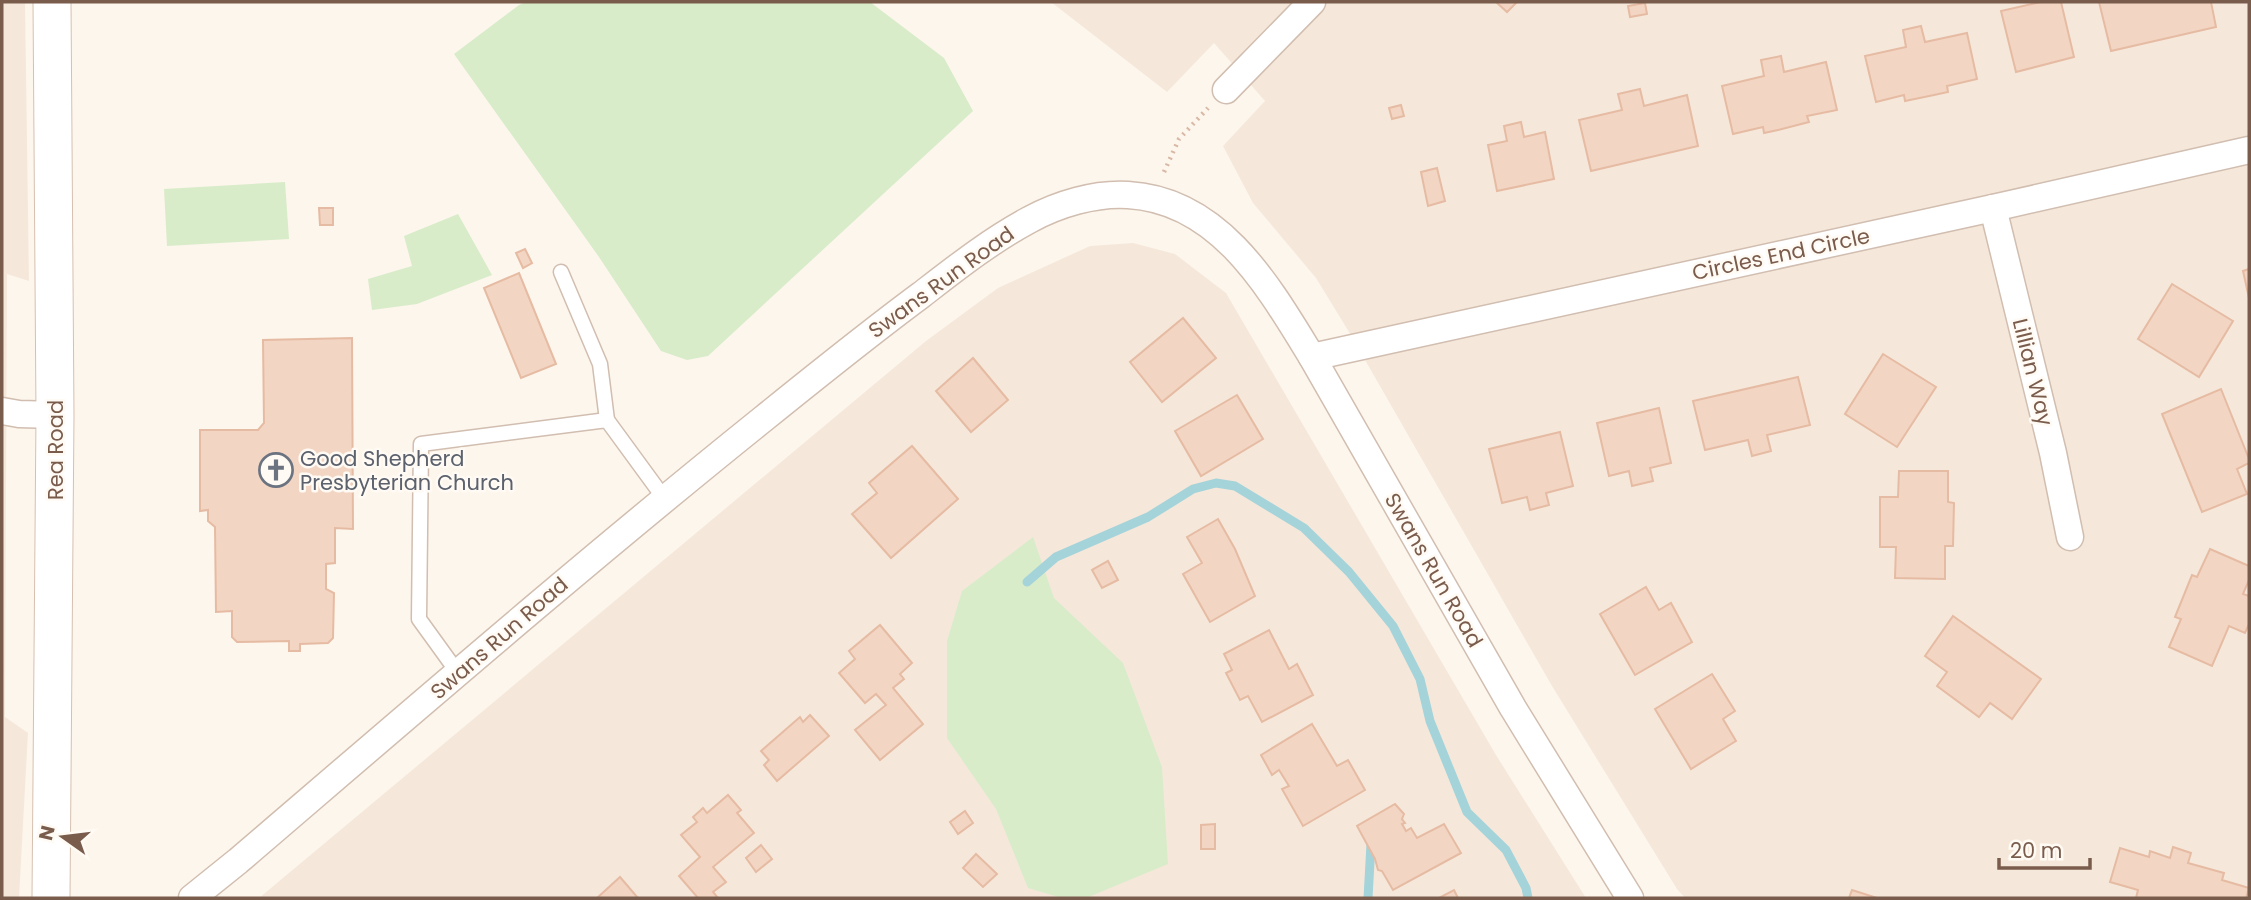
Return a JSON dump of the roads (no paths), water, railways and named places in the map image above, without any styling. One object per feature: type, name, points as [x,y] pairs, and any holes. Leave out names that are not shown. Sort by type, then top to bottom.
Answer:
[{"type":"main road","name":"Rea Road","points":[[51,2],[55,415],[51,898]]},
{"type":"street","points":[[1226,90],[1312,2]]},
{"type":"street","name":"Circles End Circle","points":[[1312,357],[2249,150]]},
{"type":"street","name":"Swans Run Road","points":[[192,898],[239,861],[664,498],[855,345],[996,240],[1032,218],[1073,202],[1111,195],[1130,195],[1172,204],[1206,221],[1232,244],[1279,302],[1513,708],[1630,898]]},
{"type":"street","name":"Lillian Way","points":[[1993,208],[2053,453],[2070,537]]},
{"type":"street","points":[[2,411],[55,415]]},
{"type":"lane","points":[[561,272],[600,364],[607,420],[664,498]]},
{"type":"lane","points":[[458,673],[419,618],[421,444],[607,420]]},
{"type":"waterway","points":[[1027,582],[1056,557],[1148,517],[1193,489],[1216,483],[1235,486],[1304,528],[1349,572],[1393,626],[1420,679],[1430,721],[1467,812],[1506,850],[1526,888],[1528,898]]},
{"type":"waterway","points":[[1368,898],[1371,844]]},
{"type":"place","name":"Good Shepherd Presbyterian Church","points":[[276,470]]}]
